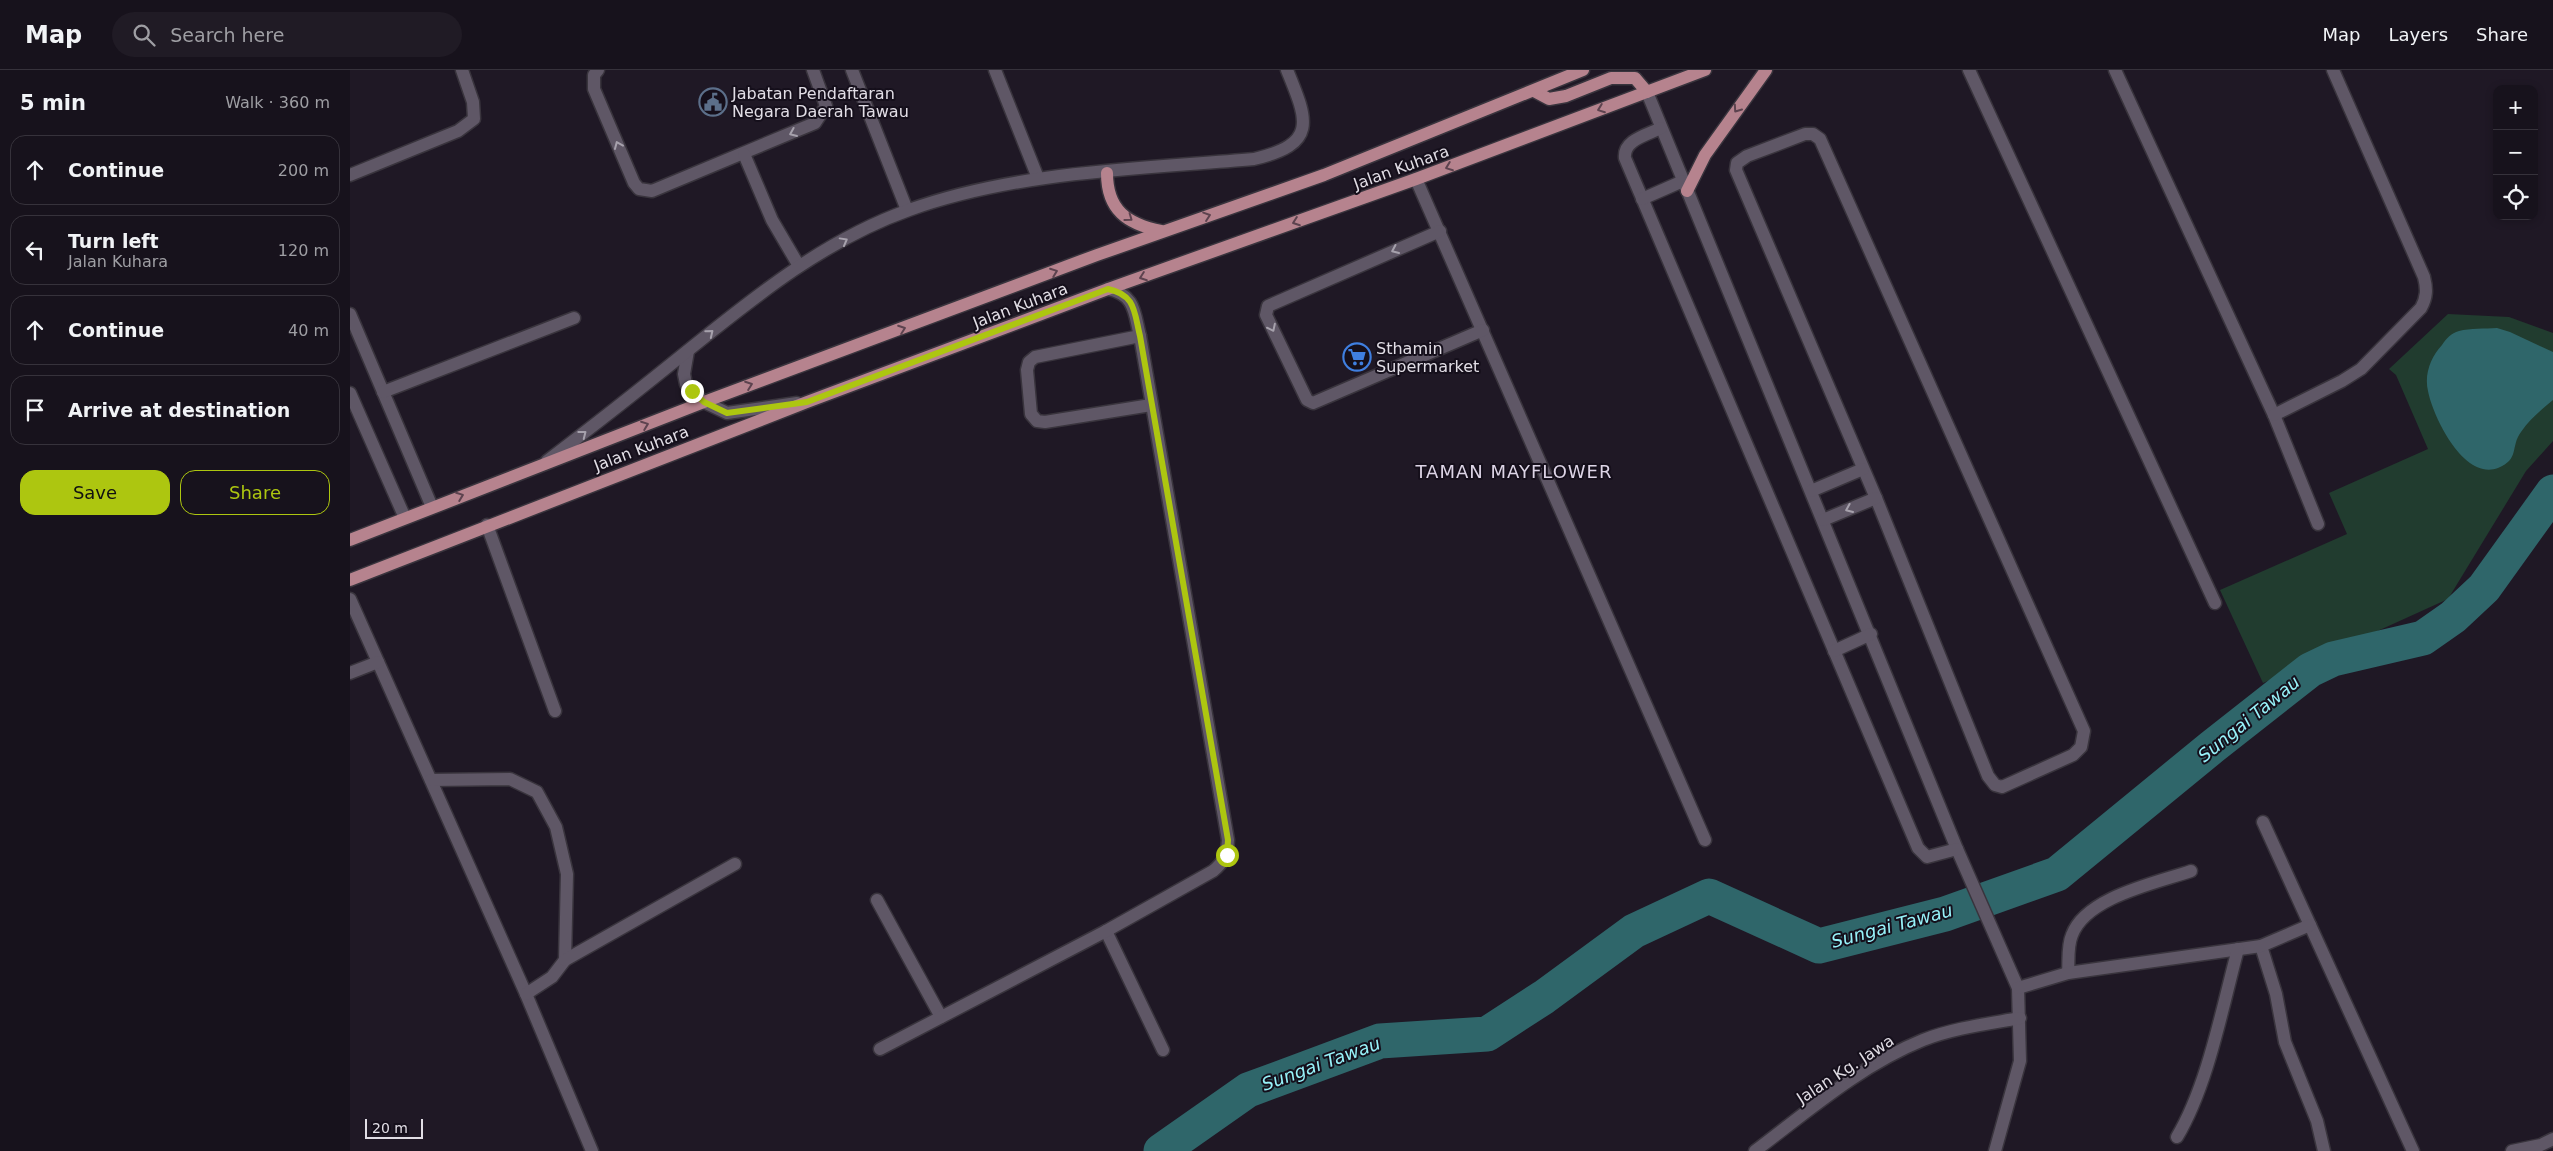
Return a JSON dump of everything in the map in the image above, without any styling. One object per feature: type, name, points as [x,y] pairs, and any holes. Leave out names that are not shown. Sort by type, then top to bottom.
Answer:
[{"type":"main road","name":"Jalan Kuhara","points":[[350,540],[704,402],[1162,232],[1324,175],[1583,70]]},
{"type":"main road","name":"Jalan Kuhara","points":[[350,580],[487,525],[807,402],[1108,289],[1416,179],[1705,70]]},
{"type":"main road","points":[[1685,186],[1766,70]]},
{"type":"main road","points":[[1534,91],[1549,99],[1566,96],[1611,78],[1635,78],[1647,92]]},
{"type":"main road","points":[[1107,173],[1107,189],[1113,205],[1127,218],[1142,227],[1162,232]]},
{"type":"street","points":[[350,175],[458,131],[474,119],[473,102],[462,70]]},
{"type":"street","points":[[598,70],[594,75],[594,88],[634,183],[639,189],[652,192],[812,126],[826,106],[826,101],[813,70]]},
{"type":"street","points":[[852,70],[907,210]]},
{"type":"street","points":[[994,70],[1038,178]]},
{"type":"street","points":[[544,464],[759,294],[799,266],[856,234],[907,210],[981,189],[1038,178],[1254,158],[1278,153],[1294,144],[1303,128],[1303,109],[1287,70]]},
{"type":"street","points":[[1969,70],[2215,603]]},
{"type":"street","points":[[2116,70],[2274,415],[2318,524]]},
{"type":"street","points":[[2274,415],[2342,381],[2360,369],[2421,308],[2426,299],[2427,288],[2424,277],[2333,70]]},
{"type":"street","points":[[1647,92],[1958,849],[2018,988],[2020,1061],[1995,1151]]},
{"type":"street","points":[[1661,128],[1628,145],[1624,151],[1642,199],[1918,848],[1927,857],[1958,849]]},
{"type":"street","points":[[1805,134],[1813,134],[1820,139],[2084,731],[2082,746],[2073,755],[2002,788],[1994,785],[1988,776],[1876,498],[1736,170],[1737,163],[1746,156],[1805,134]]},
{"type":"street","points":[[744,154],[772,220],[799,266]]},
{"type":"street","points":[[1416,179],[1705,840]]},
{"type":"street","points":[[1642,199],[1685,186]]},
{"type":"street","points":[[1440,231],[1268,306],[1266,315],[1307,400],[1313,403],[1483,330]]},
{"type":"street","points":[[880,1049],[1106,931],[1213,871],[1223,863],[1227,855],[1228,840],[1140,336],[1133,306],[1128,298],[1120,292],[1108,289]]},
{"type":"street","points":[[350,314],[432,507]]},
{"type":"street","points":[[384,392],[574,318]]},
{"type":"street","points":[[1140,336],[1035,357],[1029,362],[1027,370],[1031,414],[1037,420],[1045,422],[1151,406]]},
{"type":"street","points":[[688,351],[684,374],[686,384],[704,402],[727,413],[807,402]]},
{"type":"street","points":[[350,393],[405,518]]},
{"type":"street","points":[[1811,491],[1863,469]]},
{"type":"street","points":[[1823,520],[1876,498]]},
{"type":"street","points":[[487,525],[554,711]]},
{"type":"street","points":[[350,598],[526,994],[592,1151]]},
{"type":"street","points":[[1834,651],[1871,634]]},
{"type":"street","points":[[350,673],[378,662]]},
{"type":"street","points":[[431,780],[510,779],[537,792],[556,827],[567,874],[565,960]]},
{"type":"street","points":[[2263,822],[2413,1151]]},
{"type":"street","points":[[526,994],[552,977],[565,960],[735,864]]},
{"type":"street","points":[[2068,973],[2071,936],[2082,918],[2107,900],[2191,871]]},
{"type":"street","points":[[877,900],[941,1017]]},
{"type":"street","points":[[2018,988],[2068,973],[2261,946],[2310,925]]},
{"type":"street","points":[[1106,931],[1163,1050]]},
{"type":"street","points":[[2261,946],[2276,994],[2285,1042],[2316,1121],[2324,1151]]},
{"type":"street","points":[[2177,1137],[2189,1118],[2238,949]]},
{"type":"street","name":"Jalan Kg. Jawa","points":[[1755,1151],[1842,1086],[1884,1060],[1923,1040],[1961,1028],[2020,1018]]},
{"type":"street","points":[[2512,1151],[2540,1145],[2553,1139]]},
{"type":"shaded area","points":[[2448,314],[2509,317],[2553,333],[2553,441],[2526,471],[2448,599],[2263,683],[2220,590],[2347,534],[2329,493],[2428,449],[2396,375],[2389,369]]},
{"type":"shaded area","points":[[2497,328],[2553,352],[2553,400],[2521,432],[2509,461],[2498,468],[2485,469],[2473,465],[2462,456],[2443,430],[2431,402],[2427,378],[2429,366],[2435,355],[2451,335],[2463,330]]},
{"type":"waterway","name":"Sungai Tawau","points":[[1161,1151],[1248,1090],[1380,1041],[1487,1034],[1544,997],[1634,931],[1709,896],[1819,946],[1945,914],[2057,874],[2212,747],[2310,670],[2333,659],[2423,638],[2453,617],[2484,588],[2553,492]]},
{"type":"place","name":"Jabatan Pendaftaran Negara Daerah Tawau","points":[[713,102]]},
{"type":"place","name":"Sthamin Supermarket","points":[[1357,357]]},
{"type":"district","name":"TAMAN MAYFLOWER","points":[[1514,472]]},
{"type":"route","points":[[692,391],[704,402],[727,413],[807,402],[1108,289],[1120,292],[1128,298],[1133,306],[1140,336],[1228,840],[1227,855]]}]
